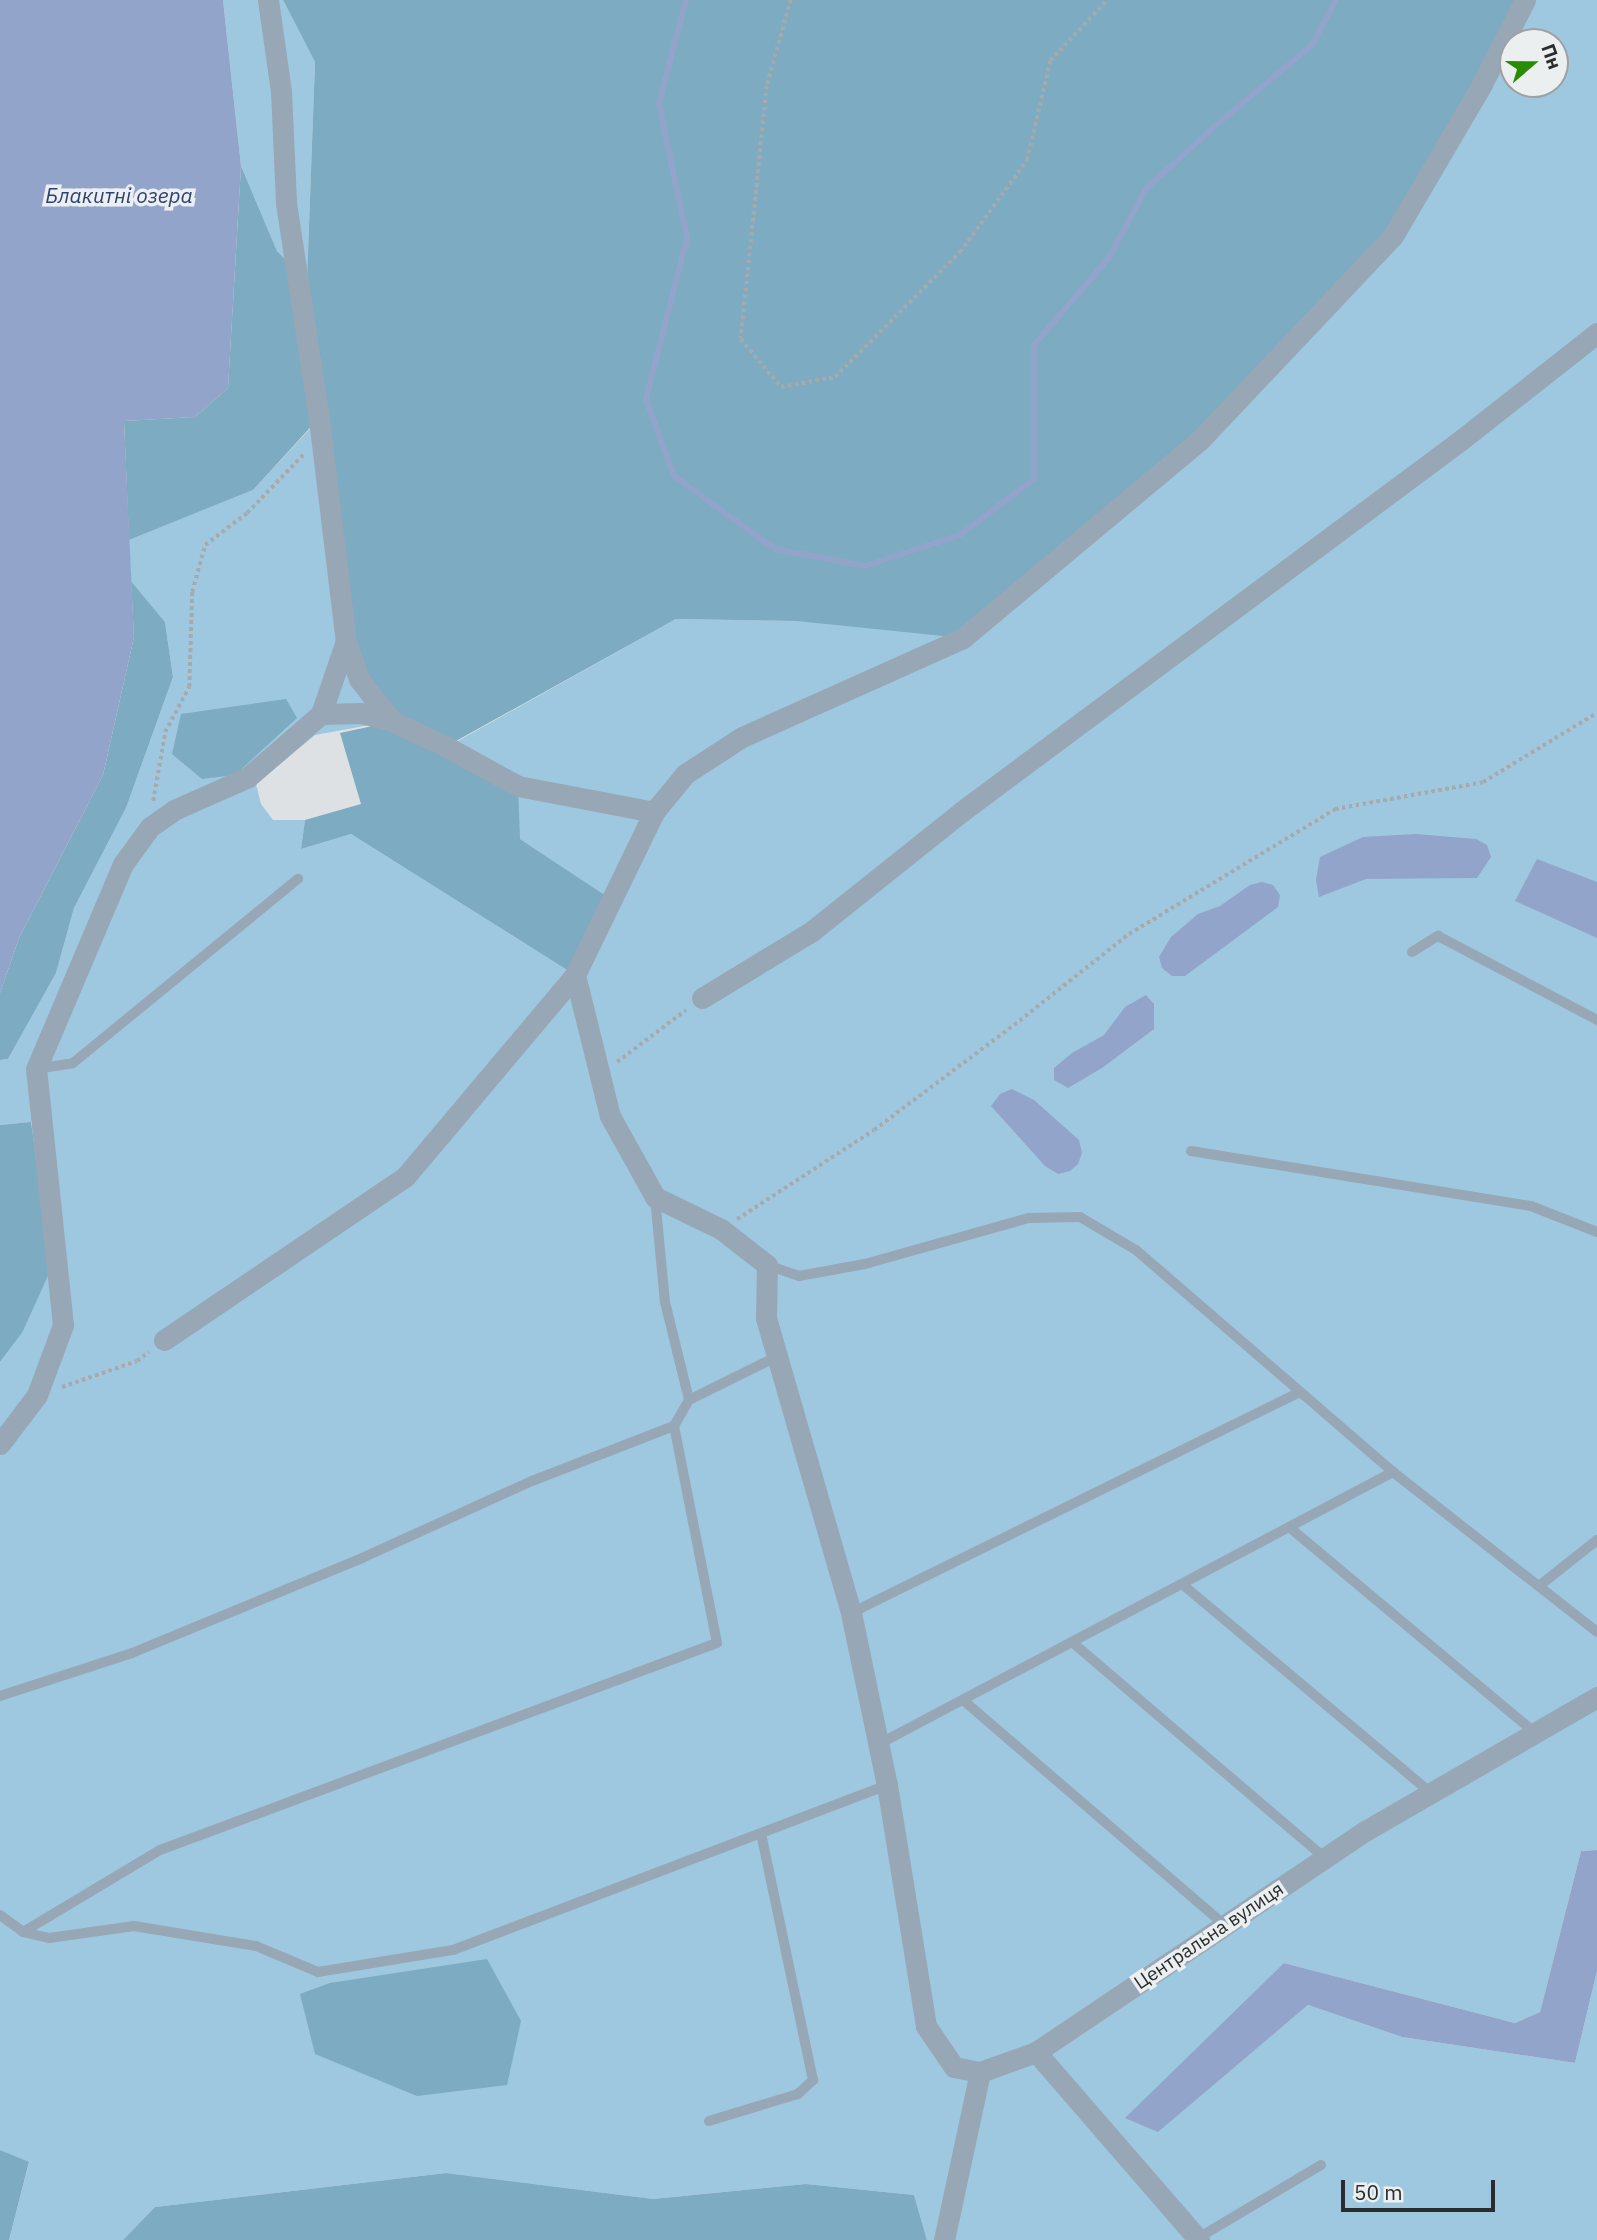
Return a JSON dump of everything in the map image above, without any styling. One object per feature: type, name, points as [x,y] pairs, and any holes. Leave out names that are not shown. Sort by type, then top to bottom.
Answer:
[{"type":"street","points":[[268,0],[281,91],[286,203],[346,641],[359,679],[392,722]]},
{"type":"street","points":[[164,1340],[405,1177],[575,975],[653,812],[685,774],[743,737],[964,638],[1199,441],[1393,236],[1482,85],[1525,0]]},
{"type":"street","points":[[702,998],[812,931],[961,812],[1450,449],[1597,333]]},
{"type":"street","points":[[0,1444],[37,1395],[63,1325],[36,1069],[123,864],[150,827],[174,810],[248,777],[321,714],[346,641]]},
{"type":"street","points":[[321,714],[362,713],[392,722],[447,747],[518,786],[653,812]]},
{"type":"street","points":[[575,975],[598,1077],[610,1116],[655,1197],[721,1228],[767,1265],[766,1318],[851,1613],[887,1786],[926,2026],[954,2067],[980,2072],[944,2240]]},
{"type":"street","name":"Центральна вулиця","points":[[980,2072],[1036,2052],[1325,1858],[1597,1697]]},
{"type":"street","points":[[1036,2052],[1199,2239]]},
{"type":"lane","points":[[36,1069],[73,1063],[298,879]]},
{"type":"lane","points":[[1412,952],[1438,936],[1597,1020]]},
{"type":"lane","points":[[1191,1151],[1531,1206],[1597,1232]]},
{"type":"lane","points":[[655,1197],[665,1302],[689,1400]]},
{"type":"lane","points":[[767,1265],[799,1276],[865,1264],[1029,1218],[1080,1217],[1136,1250],[1393,1472],[1597,1632]]},
{"type":"lane","points":[[0,1696],[131,1653],[362,1558],[532,1481],[674,1426],[689,1400],[778,1356]]},
{"type":"lane","points":[[851,1613],[1300,1392]]},
{"type":"lane","points":[[23,1932],[160,1850],[717,1643],[674,1426]]},
{"type":"lane","points":[[879,1745],[1393,1472]]},
{"type":"lane","points":[[1289,1527],[1535,1733]]},
{"type":"lane","points":[[1539,1586],[1597,1540]]},
{"type":"lane","points":[[1182,1584],[1431,1793]]},
{"type":"lane","points":[[1072,1642],[1325,1858]]},
{"type":"lane","points":[[963,1700],[1225,1925]]},
{"type":"lane","points":[[0,1915],[23,1932],[49,1938],[134,1926],[256,1946],[318,1972],[453,1950],[887,1786]]},
{"type":"lane","points":[[709,2121],[798,2094],[813,2080],[761,1833]]},
{"type":"lane","points":[[1199,2239],[1321,2165]]},
{"type":"path","points":[[791,0],[766,86],[741,339],[781,387],[835,377],[960,253],[1027,160],[1050,61],[1107,0]]},
{"type":"path","points":[[150,827],[165,732],[189,687],[192,592],[205,545],[247,513],[320,436]]},
{"type":"path","points":[[721,1228],[874,1130],[1129,934],[1335,809],[1483,782],[1597,713]]},
{"type":"path","points":[[598,1077],[702,998]]},
{"type":"path","points":[[37,1395],[137,1361],[164,1340]]},
{"type":"shaded area","points":[[223,0],[283,0],[315,62],[307,282],[277,251],[241,166]]},
{"type":"shaded area","points":[[283,0],[1525,0],[1509,28],[1499,28],[1499,46],[1393,236],[1199,441],[963,638],[797,621],[676,619],[447,746],[518,786],[520,839],[612,900],[575,975],[351,834],[301,849],[305,820],[361,804],[340,733],[391,722],[359,679],[318,419],[253,490],[129,540],[124,421],[195,417],[228,388],[241,166],[277,251],[307,281],[315,62]]},
{"type":"shaded area","points":[[1525,0],[1597,0],[1597,1850],[1581,1851],[1540,2012],[1515,2023],[1284,1963],[1158,2131],[1308,2005],[1402,2037],[1575,2063],[1597,1971],[1597,2240],[927,2240],[914,2195],[806,2184],[653,2199],[446,2173],[155,2207],[123,2240],[9,2240],[29,2163],[0,2150],[0,1362],[22,1333],[32,1122],[0,1125],[0,1060],[8,1059],[56,973],[74,908],[126,808],[173,677],[165,622],[131,581],[129,540],[253,490],[319,419],[392,721],[315,735],[256,784],[261,804],[273,820],[305,820],[301,849],[351,834],[575,975],[611,900],[520,839],[447,747],[676,619],[797,621]]},
{"type":"shaded area","points":[[131,581],[165,622],[173,677],[126,808],[74,908],[56,973],[8,1059],[0,1060],[0,993],[19,938],[103,775],[134,637]]},
{"type":"shaded area","points":[[286,699],[297,718],[235,775],[202,779],[172,754],[181,714]]},
{"type":"shaded area","points":[[31,1122],[51,1269],[22,1333],[0,1362],[0,1125]]},
{"type":"shaded area","points":[[487,1959],[521,2021],[507,2085],[417,2096],[315,2054],[300,1994],[330,1983]]},
{"type":"shaded area","points":[[0,2150],[29,2162],[9,2240],[0,2240]]},
{"type":"shaded area","points":[[446,2173],[653,2199],[806,2184],[914,2195],[927,2240],[123,2240],[155,2207]]},
{"type":"water","name":"Блакитні озера","points":[[0,0],[223,0],[241,166],[228,388],[195,417],[124,421],[134,637],[103,775],[19,938],[0,993]]},
{"type":"water","points":[[1416,834],[1476,839],[1487,845],[1491,857],[1477,878],[1366,879],[1319,897],[1316,880],[1320,857],[1363,837]]},
{"type":"water","points":[[1537,859],[1597,882],[1597,938],[1515,901]]},
{"type":"water","points":[[1262,882],[1273,885],[1280,895],[1278,907],[1185,976],[1172,976],[1162,968],[1159,957],[1171,937],[1198,914],[1220,906],[1250,885]]},
{"type":"water","points":[[1146,995],[1154,1004],[1154,1029],[1102,1068],[1068,1088],[1054,1080],[1054,1068],[1072,1053],[1104,1035],[1125,1007]]},
{"type":"water","points":[[1012,1089],[1034,1100],[1079,1140],[1082,1153],[1078,1164],[1070,1171],[1058,1174],[1045,1166],[991,1106],[1000,1094]]},
{"type":"water","points":[[1597,1850],[1597,1971],[1575,2063],[1402,2037],[1308,2005],[1158,2132],[1125,2118],[1284,1963],[1515,2023],[1540,2012],[1581,1851]]},
{"type":"waterway","points":[[686,0],[659,104],[687,238],[646,399],[674,476],[775,549],[865,566],[960,535],[1034,479],[1034,345],[1108,259],[1146,189],[1214,127],[1312,45],[1336,0]]}]
